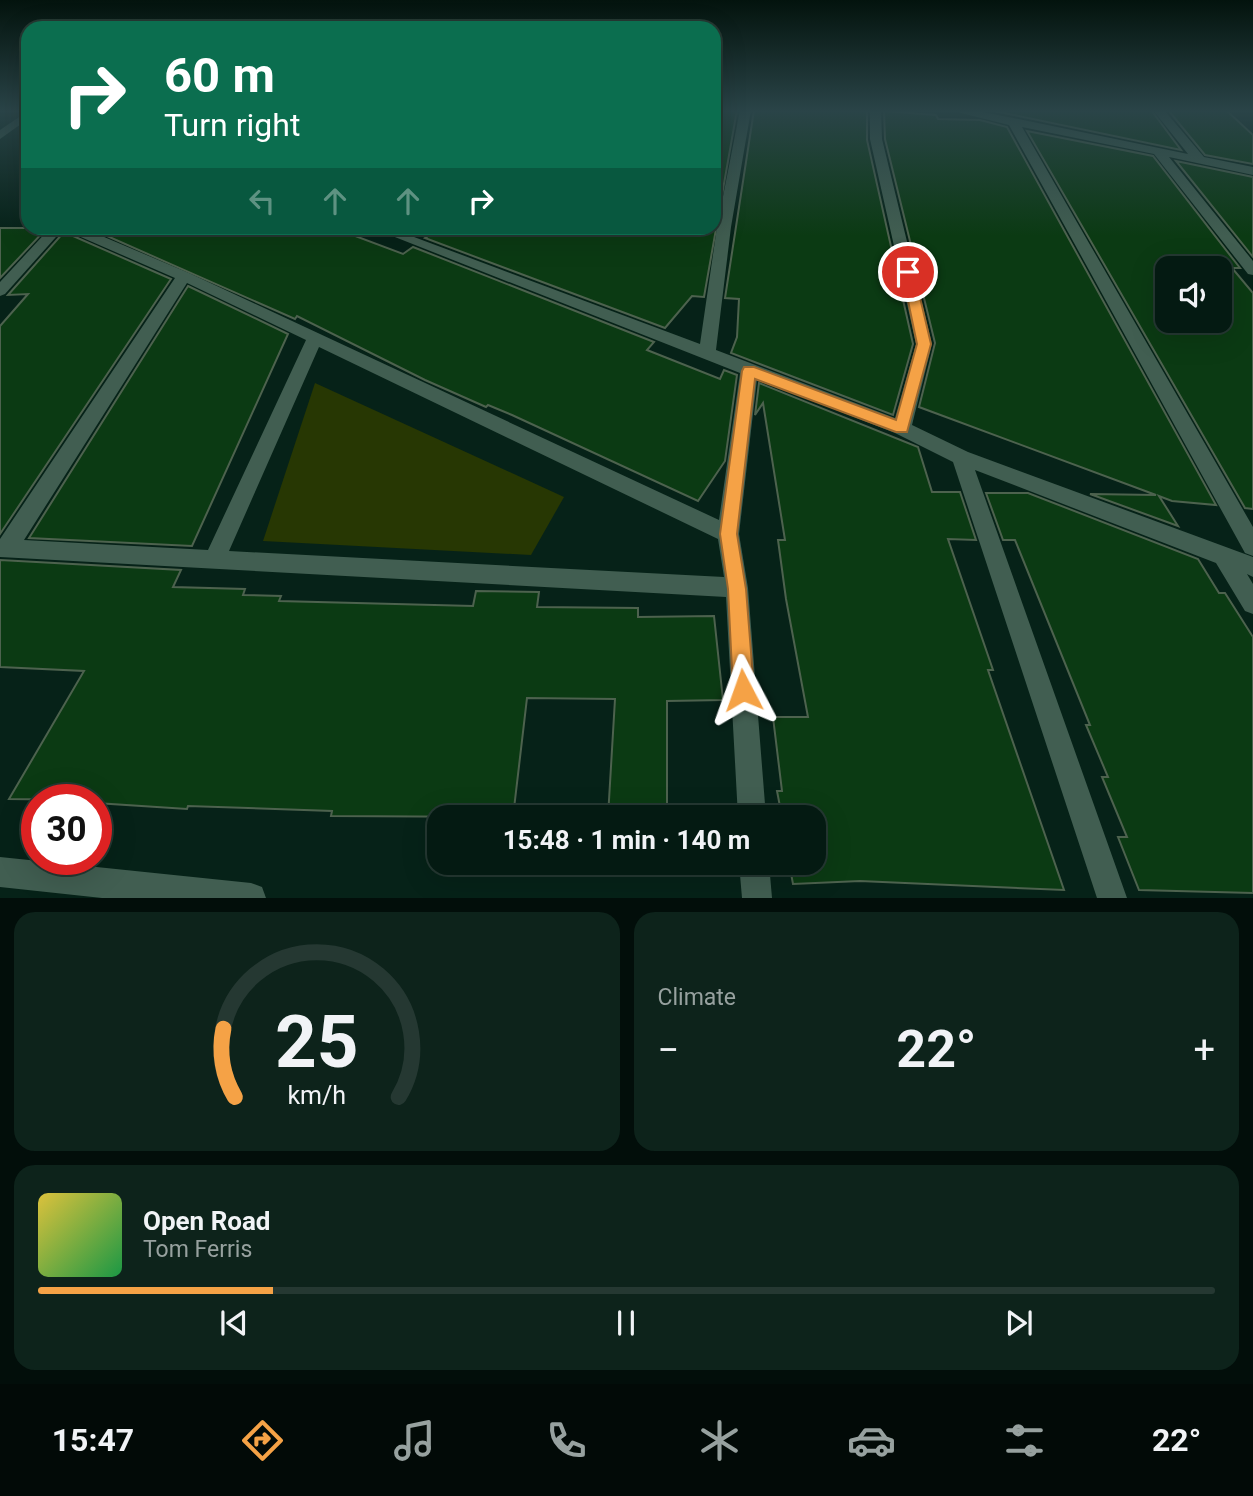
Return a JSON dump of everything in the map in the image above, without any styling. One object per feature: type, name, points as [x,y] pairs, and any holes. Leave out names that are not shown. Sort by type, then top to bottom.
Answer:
[{"type":"street","points":[[721,216],[736,152]]},
{"type":"street","points":[[879,152],[924,344],[902,428]]},
{"type":"street","points":[[1030,152],[1253,547]]},
{"type":"street","points":[[1158,152],[1202,163],[1253,171]]},
{"type":"street","points":[[1158,152],[1253,271]]},
{"type":"street","points":[[1193,152],[1202,163]]},
{"type":"street","points":[[0,291],[51,235]]},
{"type":"street","points":[[88,235],[184,276],[728,534]]},
{"type":"street","points":[[398,235],[902,428],[961,457],[1253,567]]},
{"type":"street","points":[[707,352],[718,235]]},
{"type":"street","points":[[3,548],[184,276]]},
{"type":"street","points":[[214,561],[315,338]]},
{"type":"street","points":[[749,371],[728,534],[737,589],[751,805]]},
{"type":"street","points":[[961,457],[1112,898]]},
{"type":"street","points":[[3,548],[737,589]]},
{"type":"street","points":[[1224,557],[1253,604]]},
{"type":"street","points":[[0,872],[251,898]]},
{"type":"street","points":[[755,875],[757,898]]},
{"type":"green space","points":[[315,383],[564,497],[531,555],[263,541]]},
{"type":"building","points":[[721,152],[730,152],[721,201]]},
{"type":"building","points":[[748,152],[870,152],[913,344],[893,415],[731,353],[737,337],[739,299],[725,298]]},
{"type":"building","points":[[888,152],[1021,152],[1216,505],[1172,501],[1159,496],[1178,526],[1090,494],[1156,495],[919,407],[935,343]]},
{"type":"building","points":[[1039,152],[1132,152],[1153,156],[1231,256],[1155,256],[1155,333],[1232,333],[1232,268],[1253,293],[1253,509],[1245,508]]},
{"type":"building","points":[[1202,152],[1253,152],[1253,164],[1205,155]]},
{"type":"building","points":[[1176,161],[1253,177],[1253,257]]},
{"type":"building","points":[[0,228],[21,228],[21,235],[40,235],[0,278]]},
{"type":"building","points":[[61,235],[71,235],[171,279],[0,534],[0,326],[28,294],[8,295]]},
{"type":"building","points":[[105,235],[353,235],[403,254],[413,247],[654,342],[647,350],[720,379],[724,370],[737,375],[725,461],[698,501],[512,415],[488,405],[486,407],[425,380],[297,316],[295,319]]},
{"type":"building","points":[[430,235],[715,235],[704,297],[692,296],[665,328],[425,238]]},
{"type":"building","points":[[1232,258],[1240,268],[1232,268]]},
{"type":"building","points":[[188,286],[288,334],[192,546],[29,538]]},
{"type":"building","points":[[759,383],[918,447],[932,492],[960,492],[976,540],[948,539],[993,670],[988,670],[1064,890],[860,881],[793,884],[791,875],[826,875],[826,805],[780,805],[777,791],[782,791],[773,717],[808,717],[786,599],[778,540],[785,540],[763,403],[755,415]]},
{"type":"building","points":[[986,493],[1028,493],[1198,559],[1219,593],[1225,593],[1253,637],[1253,893],[1139,890],[1118,837],[1127,837],[1102,777],[1108,777],[1086,725],[1090,725],[1015,540],[1003,540]]},
{"type":"building","points":[[0,560],[181,570],[173,587],[245,589],[243,595],[281,596],[279,601],[473,606],[476,591],[539,592],[537,607],[638,608],[638,617],[714,616],[723,700],[667,701],[667,805],[609,805],[615,699],[527,698],[514,805],[427,805],[427,817],[331,816],[332,811],[188,806],[187,809],[112,804],[112,784],[21,784],[21,799],[9,799],[84,671],[0,667]]},
{"type":"route","points":[[743,690],[737,589],[728,534],[749,371],[902,428],[924,344],[908,272]]}]
